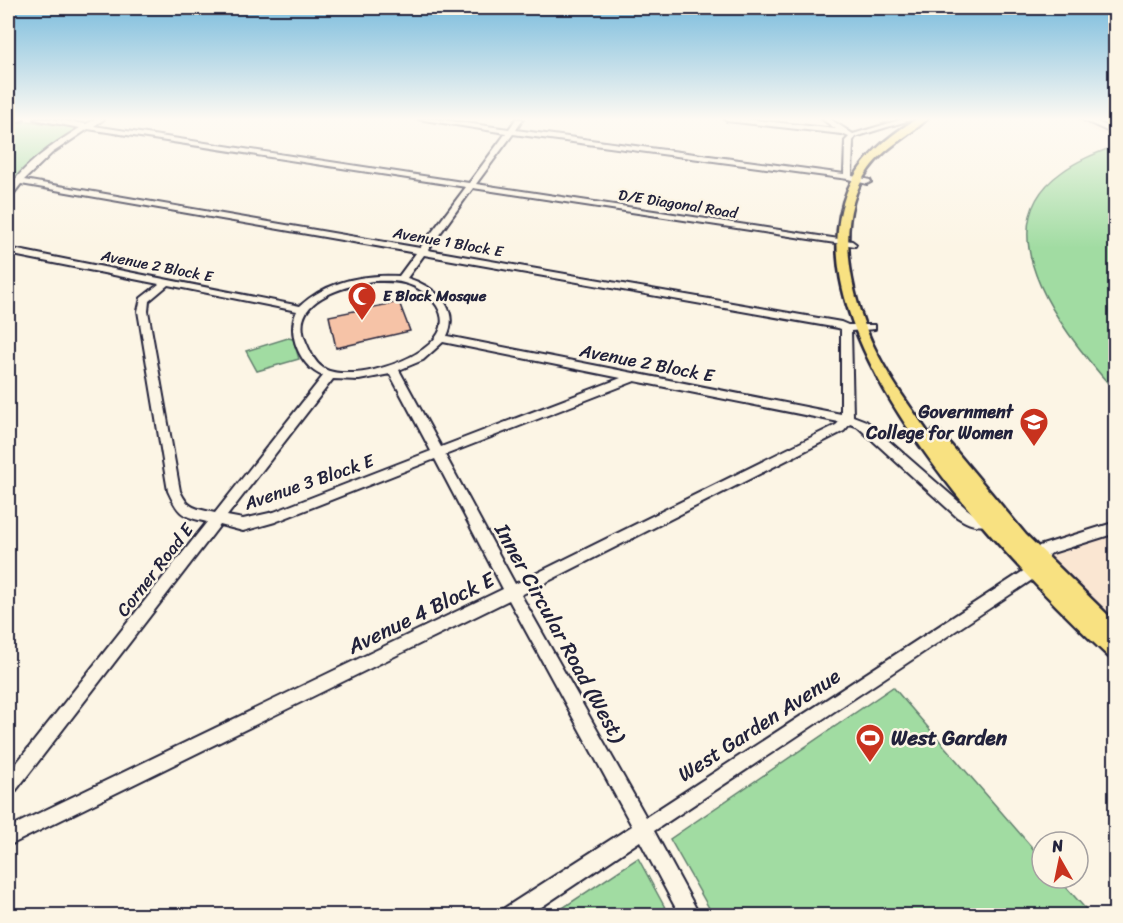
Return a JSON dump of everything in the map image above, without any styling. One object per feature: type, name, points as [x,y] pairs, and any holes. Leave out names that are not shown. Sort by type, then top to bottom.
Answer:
[{"type":"main road","points":[[874,162],[858,180],[858,204],[848,243],[866,327],[900,402],[985,520],[1116,635]]},
{"type":"main road","points":[[858,180],[879,162]]},
{"type":"main road","points":[[866,327],[923,419],[970,483],[1036,567],[1116,651]]},
{"type":"street","points":[[8,195],[19,181],[40,162]]},
{"type":"street","name":"D/E Diagonal Road","points":[[315,162],[848,243]]},
{"type":"street","points":[[402,279],[489,162]]},
{"type":"street","points":[[728,162],[858,180],[854,162]]},
{"type":"street","name":"Avenue 1 Block E","points":[[19,181],[841,325],[846,328],[866,327]]},
{"type":"street","name":"Avenue 2 Block E","points":[[8,251],[164,284],[302,309]]},
{"type":"street","points":[[372,278],[402,279],[427,288],[442,302],[446,320],[440,338],[423,352],[393,369],[355,376],[330,375],[316,368],[302,348],[296,321],[302,309],[318,296],[350,283],[372,278]]},
{"type":"street","name":"Avenue 3 Block E","points":[[164,284],[144,300],[143,311],[174,491],[181,506],[188,512],[243,525],[254,524],[439,454],[633,377]]},
{"type":"street","points":[[846,328],[847,419]]},
{"type":"street","name":"Avenue 2 Block E","points":[[440,338],[847,419],[862,424],[962,513],[974,520],[985,520]]},
{"type":"street","name":"Inner Circular Road (West)","points":[[393,369],[512,592],[691,915]]},
{"type":"street","name":"Corner Road E","points":[[8,787],[330,375]]},
{"type":"street","name":"Avenue 4 Block E","points":[[8,837],[512,592],[840,428],[847,419]]},
{"type":"street","name":"West Garden Avenue","points":[[510,915],[1036,567],[1044,550],[1116,527]]},
{"type":"shaded area","points":[[1115,521],[1115,620],[1036,547],[1066,534]]},
{"type":"green space","points":[[8,162],[33,162],[14,182],[8,184]]},
{"type":"green space","points":[[1078,162],[1116,162],[1115,391],[1096,370],[1056,315],[1040,285],[1030,254],[1029,224],[1038,196],[1062,172]]},
{"type":"green space","points":[[288,338],[293,339],[299,359],[257,371],[246,351]]},
{"type":"green space","name":"West Garden","points":[[893,687],[1030,845],[1030,890],[1069,890],[1091,915],[713,915],[670,839]]},
{"type":"green space","points":[[638,858],[669,915],[552,915]]},
{"type":"building","name":"E Block Mosque","points":[[399,302],[410,331],[336,348],[329,316]]},
{"type":"place","name":"E Block Mosque","points":[[362,322]]},
{"type":"place","name":"Government College for Women","points":[[1034,448]]},
{"type":"place","name":"West Garden","points":[[870,764]]}]
